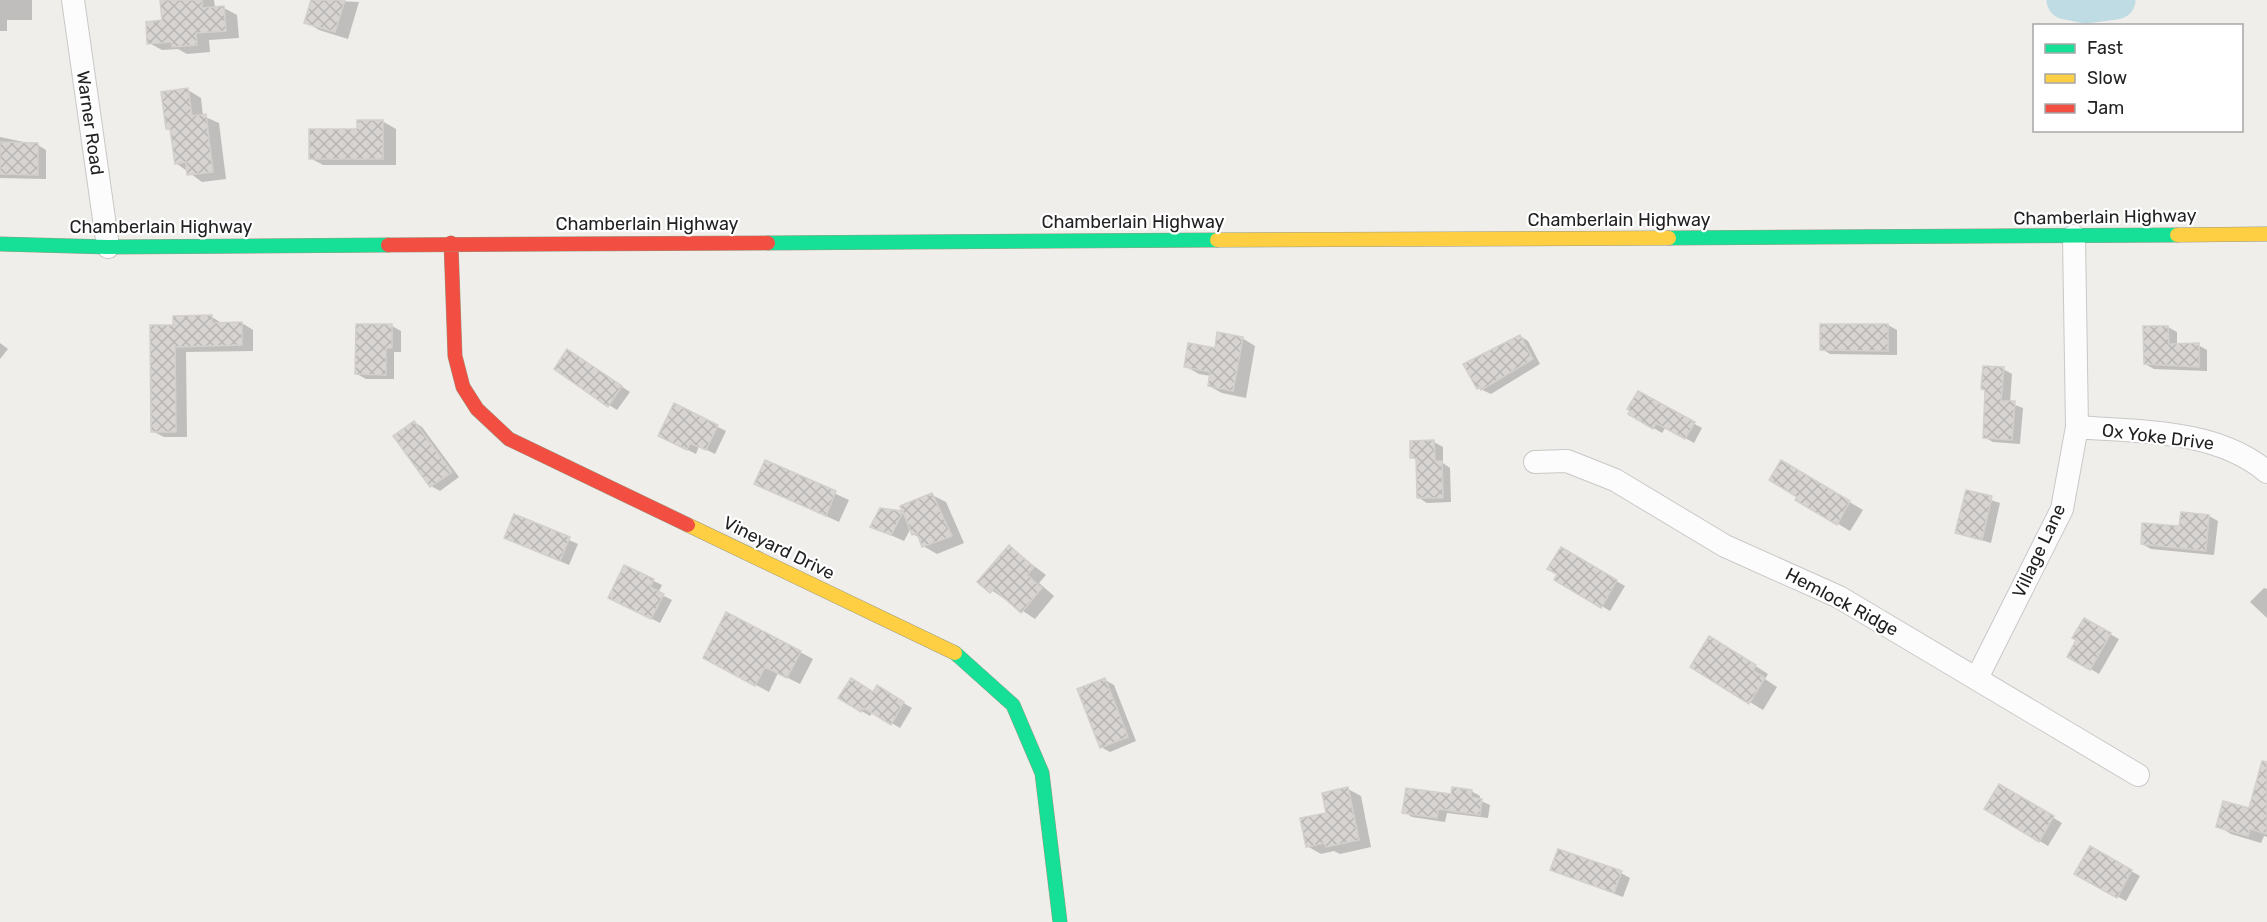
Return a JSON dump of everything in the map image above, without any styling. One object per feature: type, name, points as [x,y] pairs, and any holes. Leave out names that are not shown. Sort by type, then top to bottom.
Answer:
[{"type":"main road","name":"Chamberlain Highway","points":[[0,244],[108,247],[451,243],[2267,234]]},
{"type":"main road","name":"Vineyard Drive","points":[[451,243],[453,336],[463,386],[485,418],[509,439],[960,655],[1013,705],[1042,773],[1060,922]]},
{"type":"street","name":"Warner Road","points":[[73,0],[108,247]]},
{"type":"street","name":"Village Lane","points":[[1977,678],[2062,509],[2077,427],[2074,236]]},
{"type":"street","name":"Ox Yoke Drive","points":[[2077,427],[2159,434],[2224,445],[2267,472]]},
{"type":"street","name":"Hemlock Ridge","points":[[1535,462],[1567,461],[1615,480],[1725,546],[1839,597],[2138,775]]},
{"type":"building","points":[[160,0],[202,0],[202,8],[224,6],[226,31],[196,33],[197,45],[172,47],[172,42],[147,44],[146,22],[162,20]]},
{"type":"building","points":[[311,0],[345,0],[335,32],[304,23]]},
{"type":"building","points":[[188,88],[192,116],[206,114],[213,172],[187,175],[186,162],[175,164],[170,129],[166,129],[161,92]]},
{"type":"building","points":[[357,120],[383,120],[383,159],[309,159],[309,129],[357,129]]},
{"type":"building","points":[[0,142],[38,143],[38,175],[0,174]]},
{"type":"building","points":[[212,315],[212,323],[242,322],[242,345],[175,347],[176,432],[151,432],[150,325],[173,325],[173,316]]},
{"type":"building","points":[[356,324],[392,324],[392,348],[386,348],[386,375],[355,374]]},
{"type":"building","points":[[1820,324],[1888,324],[1888,351],[1820,350]]},
{"type":"building","points":[[2143,326],[2168,326],[2169,344],[2199,343],[2199,367],[2144,364]]},
{"type":"building","points":[[1217,332],[1243,337],[1233,391],[1208,386],[1210,372],[1184,367],[1188,343],[1215,348]]},
{"type":"building","points":[[1520,335],[1533,359],[1481,390],[1479,387],[1477,389],[1463,364]]},
{"type":"building","points":[[567,349],[622,386],[608,407],[554,369]]},
{"type":"building","points":[[1983,366],[2004,367],[2001,401],[2015,401],[2012,440],[1983,438],[1985,390],[1981,389]]},
{"type":"building","points":[[1638,391],[1695,422],[1685,439],[1656,423],[1653,429],[1628,414],[1630,411],[1627,409]]},
{"type":"building","points":[[674,403],[718,425],[706,450],[690,443],[687,450],[658,436]]},
{"type":"building","points":[[414,421],[452,472],[430,487],[393,436]]},
{"type":"building","points":[[1434,440],[1435,461],[1442,461],[1443,498],[1417,498],[1416,458],[1410,458],[1410,441]]},
{"type":"building","points":[[765,460],[836,491],[826,516],[754,484]]},
{"type":"building","points":[[1781,460],[1850,501],[1837,525],[1795,500],[1797,497],[1769,480]]},
{"type":"building","points":[[1966,490],[1992,496],[1982,540],[1955,533]]},
{"type":"building","points":[[932,493],[952,536],[922,547],[917,533],[912,535],[903,512],[891,535],[870,527],[880,508],[902,511],[900,506]]},
{"type":"building","points":[[2181,512],[2209,515],[2206,551],[2141,544],[2142,523],[2179,526]]},
{"type":"building","points":[[514,514],[570,537],[560,561],[504,538]]},
{"type":"building","points":[[1009,545],[1034,567],[1027,575],[1042,588],[1021,613],[994,589],[990,593],[977,582]]},
{"type":"building","points":[[1561,547],[1617,580],[1601,608],[1554,580],[1557,574],[1547,569]]},
{"type":"building","points":[[624,565],[654,579],[650,587],[664,594],[651,619],[608,598]]},
{"type":"building","points":[[726,612],[801,651],[787,678],[765,667],[755,686],[703,658]]},
{"type":"building","points":[[2084,618],[2111,633],[2090,670],[2067,657],[2076,640],[2072,638]]},
{"type":"building","points":[[1709,636],[1756,665],[1753,670],[1765,678],[1749,704],[1690,667]]},
{"type":"building","points":[[851,678],[873,692],[877,685],[904,702],[891,725],[864,708],[861,712],[838,698]]},
{"type":"building","points":[[1105,678],[1128,737],[1100,748],[1077,689]]},
{"type":"building","points":[[2262,761],[2267,762],[2267,834],[2250,829],[2248,836],[2216,827],[2223,801],[2249,808]]},
{"type":"building","points":[[1999,784],[2054,816],[2039,842],[1984,809]]},
{"type":"building","points":[[1348,787],[1359,840],[1326,847],[1324,843],[1306,847],[1300,818],[1326,813],[1322,793]]},
{"type":"building","points":[[1452,787],[1472,790],[1471,797],[1482,799],[1480,815],[1438,809],[1437,818],[1402,813],[1406,788],[1451,794]]},
{"type":"building","points":[[2090,846],[2132,870],[2117,898],[2074,874]]},
{"type":"building","points":[[1558,849],[1622,871],[1614,893],[1550,870]]},
{"type":"waterway","points":[[2066,0],[2086,4],[2116,0]]},
{"type":"traffic: fast","points":[[1669,238],[2177,235]]},
{"type":"traffic: fast","points":[[768,243],[1217,240]]},
{"type":"traffic: fast","points":[[0,244],[108,247],[388,245]]},
{"type":"traffic: fast","points":[[955,653],[1013,705],[1042,773],[1060,922]]},
{"type":"traffic: slow","points":[[2177,235],[2267,234]]},
{"type":"traffic: slow","points":[[1217,240],[1669,238]]},
{"type":"traffic: slow","points":[[688,525],[955,653]]},
{"type":"traffic: jam","points":[[451,243],[455,356],[463,387],[477,409],[509,439],[688,525]]},
{"type":"traffic: jam","points":[[388,245],[768,243]]}]
